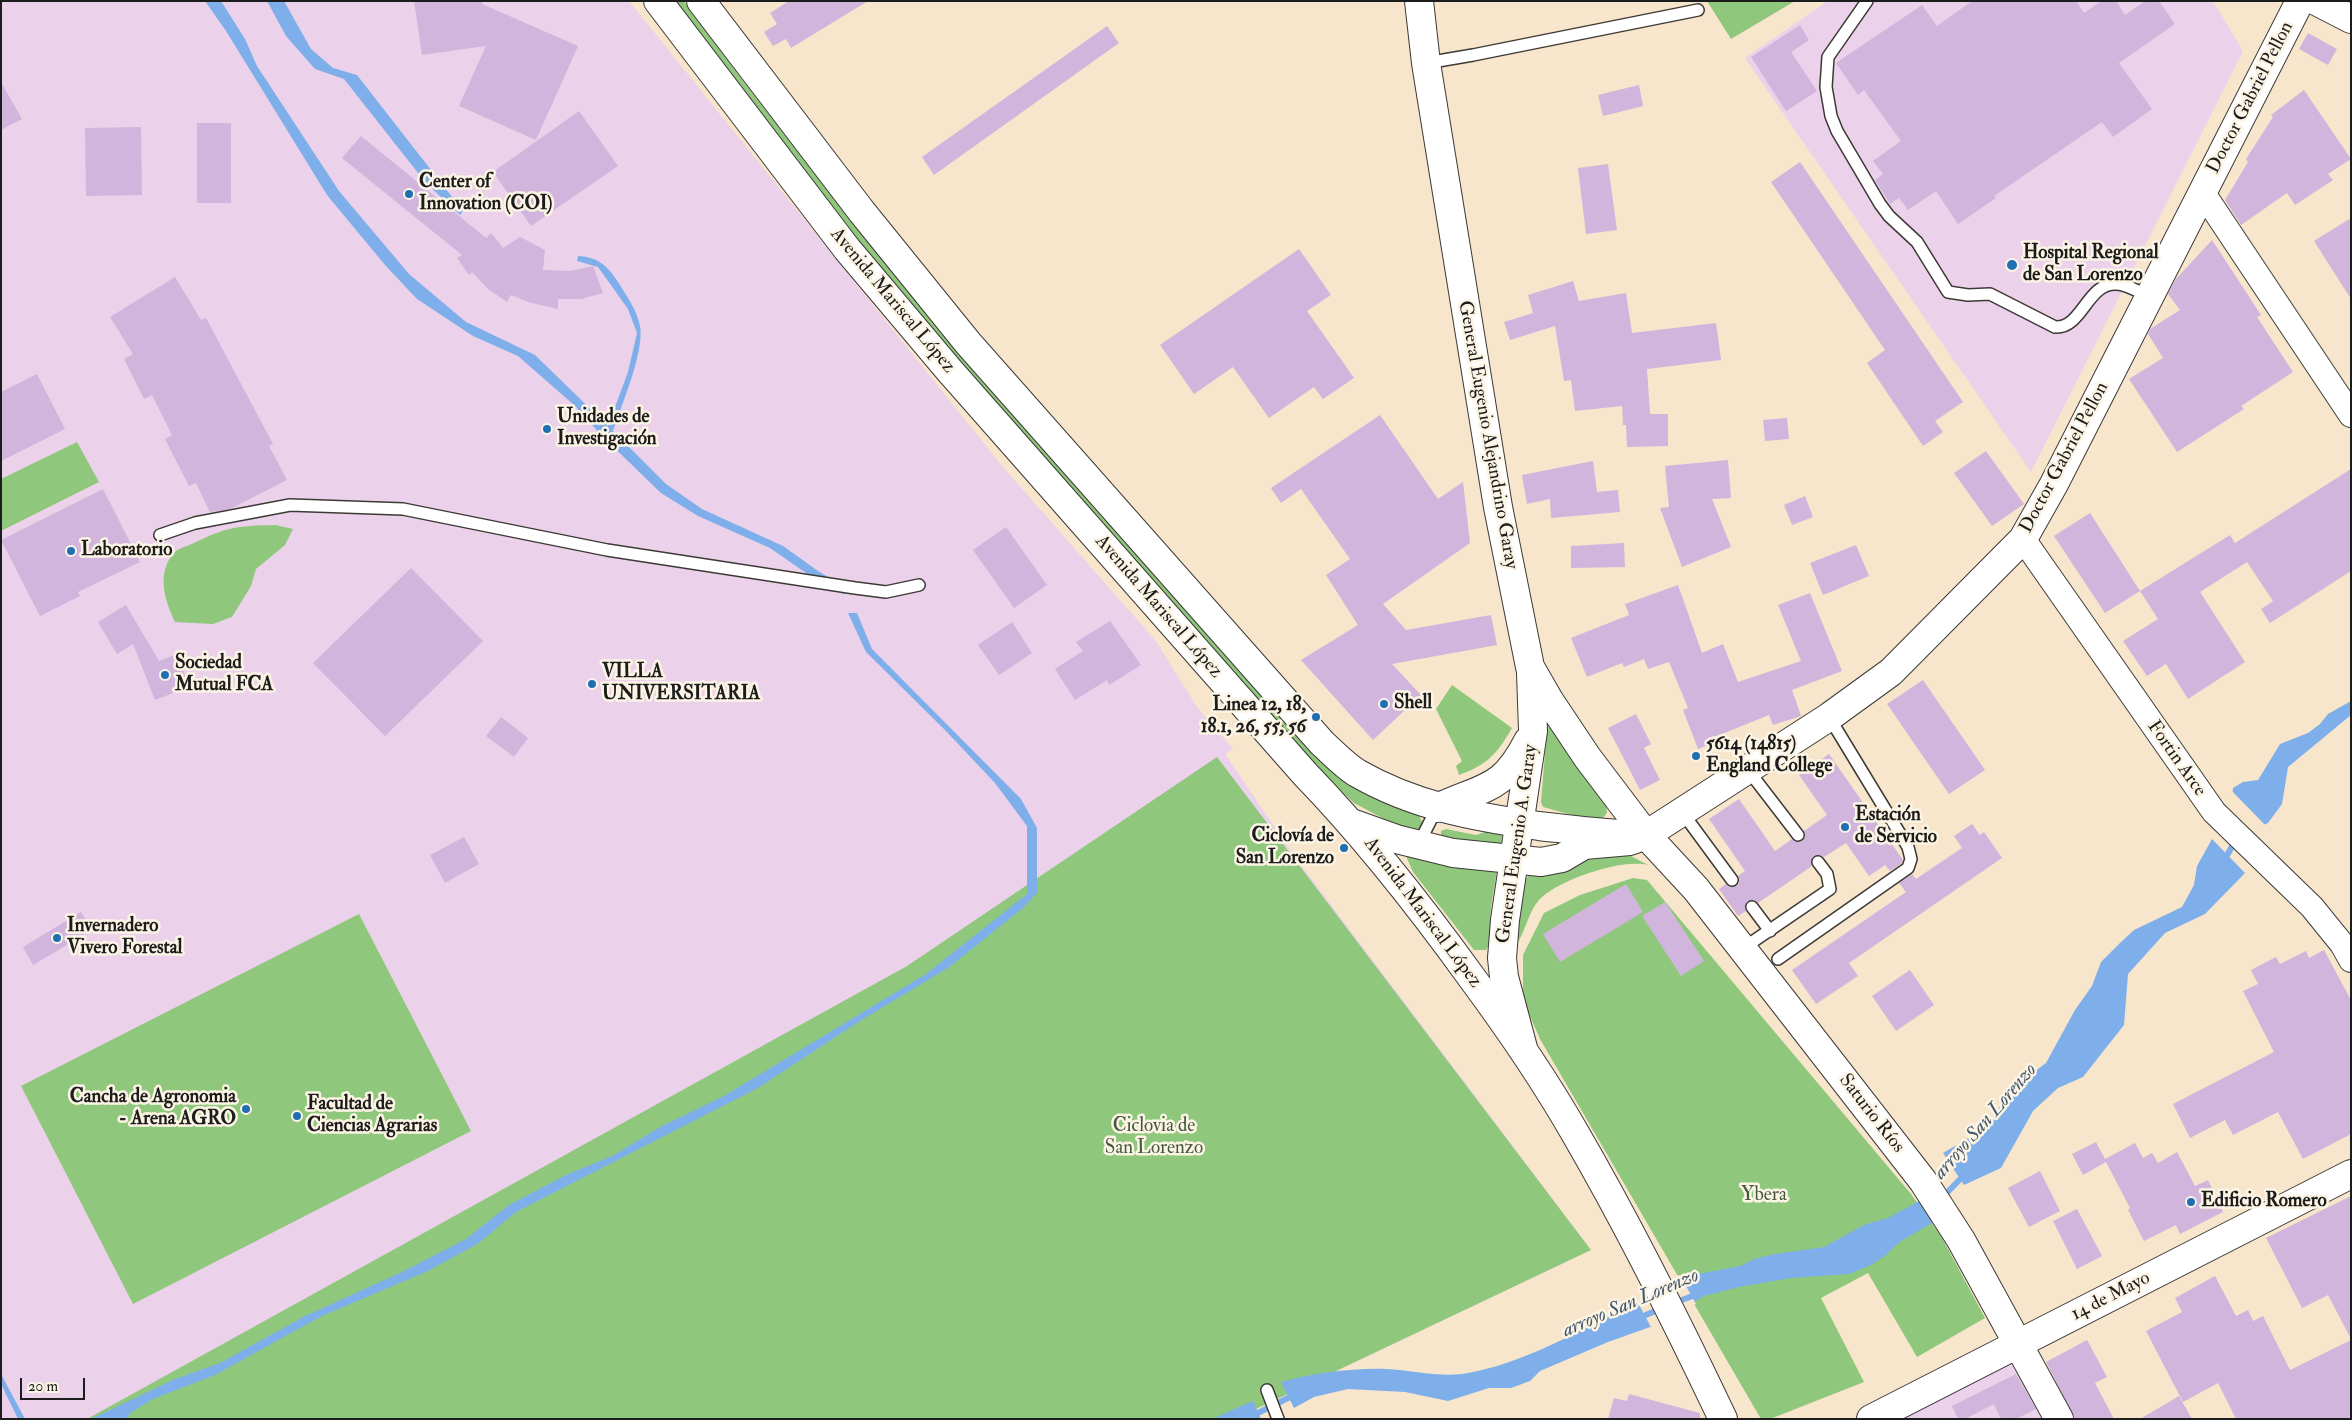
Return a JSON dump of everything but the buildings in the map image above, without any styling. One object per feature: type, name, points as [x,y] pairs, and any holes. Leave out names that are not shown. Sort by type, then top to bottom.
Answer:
[{"type":"main road","name":"Avenida Mariscal López","points":[[658,1],[848,249],[942,362],[1305,774],[1354,824],[1428,918],[1524,1049],[1575,1131],[1692,1352],[1723,1419]]},
{"type":"main road","name":"Avenida Mariscal López","points":[[701,1],[823,162],[968,343],[1322,743],[1355,771],[1384,787],[1437,808],[1520,823],[1597,833],[1646,834]]},
{"type":"main road","name":"General Eugenio Alejandrino Garay","points":[[1419,1],[1426,63],[1498,507],[1530,667],[1549,700],[1588,757],[1646,834]]},
{"type":"main road","name":"Doctor Gabriel Pellon","points":[[1354,824],[1418,845],[1453,853],[1514,860],[1556,860],[1584,845],[1630,841],[1646,834],[1748,770],[1829,717],[1890,672],[2023,539],[2054,484],[2148,296],[2300,1]]},
{"type":"main road","points":[[2316,1],[2351,19]]},
{"type":"main road","name":"General Eugenio A. Garay","points":[[1524,1049],[1504,977],[1502,958],[1505,920],[1533,731],[1530,667]]},
{"type":"main road","points":[[1437,808],[1461,797],[1479,793],[1496,784],[1517,764],[1533,731]]},
{"type":"main road","name":"Saturio Ríos","points":[[1646,834],[1696,889],[1924,1182],[1961,1240],[2059,1419]]},
{"type":"main road","name":"14 de Mayo","points":[[1870,1419],[2351,1174]]},
{"type":"street","points":[[2202,193],[2351,415]]},
{"type":"street","name":"Fortin Arce","points":[[2023,539],[2214,812],[2312,907],[2342,944],[2351,960]]},
{"type":"lane","points":[[1867,1],[1828,57],[1826,87],[1831,116],[1836,131],[1880,204],[1889,216],[1917,242],[1948,292],[1968,296],[1990,294],[2055,327],[2068,324],[2092,296],[2108,285],[2117,284],[2148,296]]},
{"type":"lane","points":[[1426,63],[1474,56],[1698,10]]},
{"type":"lane","points":[[160,535],[196,523],[290,505],[403,509],[607,550],[855,588],[886,592],[919,586]]},
{"type":"lane","points":[[1778,959],[1908,868],[1911,859],[1908,847],[1829,717]]},
{"type":"lane","points":[[1748,770],[1798,835]]},
{"type":"lane","points":[[1418,845],[1437,808]]},
{"type":"lane","points":[[1682,812],[1732,880]]},
{"type":"lane","points":[[1742,949],[1830,889],[1827,874],[1818,862]]},
{"type":"lane","points":[[1752,907],[1770,931]]},
{"type":"lane","points":[[1267,1390],[1278,1418]]},
{"type":"shaded area","name":"VILLA UNIVERSITARIA","points":[[1,1],[629,1],[1003,467],[1155,640],[1197,707],[1233,749],[1225,754],[1292,853],[1591,1250],[1235,1419],[1,1419]]},
{"type":"shaded area","name":"Hospital Regional de San Lorenzo","points":[[1828,1],[2213,1],[2243,51],[2031,472],[1745,58]]},
{"type":"shaded area","points":[[2019,1341],[2060,1419],[1867,1419]]},
{"type":"green space","points":[[673,1],[684,1],[743,81],[855,224],[1338,776],[1362,791],[1418,814],[1423,823],[1421,828],[1413,830],[1384,819],[1354,803],[1332,783],[1245,688],[1089,512],[848,229]]},
{"type":"green space","points":[[1707,1],[1795,1],[1731,39]]},
{"type":"green space","points":[[77,442],[99,482],[1,531],[1,479]]},
{"type":"green space","points":[[276,525],[293,529],[285,545],[256,569],[251,586],[232,617],[213,624],[175,622],[168,605],[164,578],[168,561],[176,551],[225,530]]},
{"type":"green space","points":[[1452,685],[1512,728],[1490,758],[1477,767],[1459,775],[1456,766],[1462,761],[1436,709]]},
{"type":"green space","points":[[1552,726],[1606,804],[1607,813],[1602,819],[1590,820],[1543,807],[1541,802],[1547,729]]},
{"type":"green space","name":"Ciclovia de San Lorenzo","points":[[1217,757],[1591,1250],[1235,1419],[87,1419],[907,966]]},
{"type":"green space","points":[[1446,829],[1476,835],[1488,831],[1502,833],[1501,848],[1441,838],[1441,831]]},
{"type":"green space","points":[[1625,853],[1648,865],[1623,865],[1590,872],[1548,892],[1536,904],[1518,942],[1522,889],[1528,876],[1564,872],[1573,868],[1590,854]]},
{"type":"green space","points":[[1405,854],[1497,870],[1491,907],[1489,945],[1486,950],[1474,950],[1413,872]]},
{"type":"green space","name":"Ybera","points":[[1633,878],[1647,880],[1911,1194],[1941,1236],[1985,1318],[1917,1357],[1868,1273],[1821,1298],[1864,1382],[1770,1419],[1761,1419],[1540,1039],[1523,1000],[1523,955],[1544,913],[1580,895]]},
{"type":"green space","name":"Cancha de Agronomia - Arena AGRO","points":[[359,914],[471,1131],[133,1304],[21,1086]]},
{"type":"water","points":[[205,1],[221,1],[245,39],[257,66],[339,191],[409,274],[466,322],[535,355],[608,426],[628,372],[637,333],[628,309],[598,267],[577,261],[578,256],[592,258],[603,264],[616,279],[629,300],[639,320],[641,336],[636,363],[613,431],[666,484],[702,509],[783,546],[818,571],[850,590],[843,594],[809,575],[770,548],[698,516],[661,493],[601,435],[574,405],[518,356],[473,336],[417,299],[385,265],[327,195],[226,31]]},
{"type":"water","points":[[267,1],[284,1],[311,49],[333,68],[357,75],[463,211],[460,215],[426,183],[344,79],[315,69],[286,36]]},
{"type":"water","points":[[848,613],[857,613],[872,649],[1021,799],[1037,828],[1037,893],[1023,908],[948,968],[860,1021],[758,1088],[516,1212],[479,1243],[428,1271],[322,1316],[215,1375],[153,1399],[130,1413],[127,1419],[91,1419],[175,1379],[220,1363],[305,1316],[402,1272],[466,1239],[509,1205],[566,1175],[612,1156],[662,1126],[724,1096],[926,974],[1027,894],[1027,826],[995,783],[945,730],[866,652]]},
{"type":"water","points":[[2351,701],[2351,715],[2288,767],[2282,804],[2268,823],[2255,829],[2231,807],[2233,788],[2243,782],[2258,780],[2280,744],[2308,733],[2320,724],[2328,714]]},
{"type":"water","points":[[2212,839],[2245,873],[2205,914],[2165,933],[2128,974],[2124,1025],[2083,1077],[2058,1088],[2033,1111],[2001,1168],[1964,1185],[1943,1153],[1984,1129],[2014,1087],[2046,1063],[2075,1010],[2092,986],[2101,962],[2134,930],[2182,907],[2194,885],[2197,866]]},
{"type":"water","points":[[1921,1200],[1935,1221],[1898,1243],[1886,1255],[1871,1265],[1849,1274],[1791,1278],[1739,1287],[1704,1296],[1691,1304],[1677,1278],[1740,1266],[1754,1259],[1775,1254],[1824,1247],[1864,1225],[1888,1218]]},
{"type":"water","points":[[1640,1300],[1653,1326],[1608,1342],[1540,1371],[1530,1381],[1511,1388],[1489,1388],[1448,1401],[1405,1392],[1348,1389],[1314,1397],[1294,1408],[1281,1382],[1307,1376],[1360,1369],[1386,1369],[1453,1375],[1485,1369],[1531,1354],[1554,1344]]},
{"type":"water","points":[[1,1374],[25,1419],[18,1419],[1,1384]]},
{"type":"water","points":[[1253,1401],[1261,1419],[1212,1419]]},
{"type":"pier","points":[[2230,789],[2266,826],[2254,831],[2229,809]]},
{"type":"pier","points":[[1680,1275],[1696,1304],[1688,1305],[1674,1279],[1675,1276]]},
{"type":"pier","points":[[1636,1299],[1642,1299],[1655,1325],[1652,1329]]},
{"type":"waterway","name":"arroyo San Lorenzo","points":[[2224,861],[2236,839]]},
{"type":"waterway","name":"arroyo San Lorenzo","points":[[1941,1199],[1965,1174]]},
{"type":"waterway","name":"arroyo San Lorenzo","points":[[1674,1303],[1695,1295]]},
{"type":"waterway","name":"arroyo San Lorenzo","points":[[1639,1318],[1662,1308]]},
{"type":"waterway","name":"arroyo San Lorenzo","points":[[1246,1419],[1296,1394]]},
{"type":"place","name":"Center of Innovation (COI)","points":[[409,194]]},
{"type":"place","name":"Hospital Regional de San Lorenzo","points":[[2012,265]]},
{"type":"place","name":"Unidades de Investigación","points":[[547,429]]},
{"type":"place","name":"Laboratorio","points":[[71,551]]},
{"type":"place","name":"Sociedad Mutual FCA","points":[[165,675]]},
{"type":"place","name":"VILLA UNIVERSITARIA","points":[[592,684]]},
{"type":"place","name":"Shell","points":[[1384,704]]},
{"type":"place","name":"Linea 12, 18, 18.1, 26, 55, 56","points":[[1316,717]]},
{"type":"place","name":"5614 (14815) England College","points":[[1696,756]]},
{"type":"place","name":"Estación de Servicio","points":[[1845,827]]},
{"type":"place","name":"Ciclovía de San Lorenzo","points":[[1344,848]]},
{"type":"place","name":"Invernadero Vivero Forestal","points":[[57,938]]},
{"type":"place","name":"Cancha de Agronomia - Arena AGRO","points":[[246,1109]]},
{"type":"place","name":"Facultad de Ciencias Agrarias","points":[[297,1116]]},
{"type":"place","name":"Edificio Romero","points":[[2191,1202]]}]
